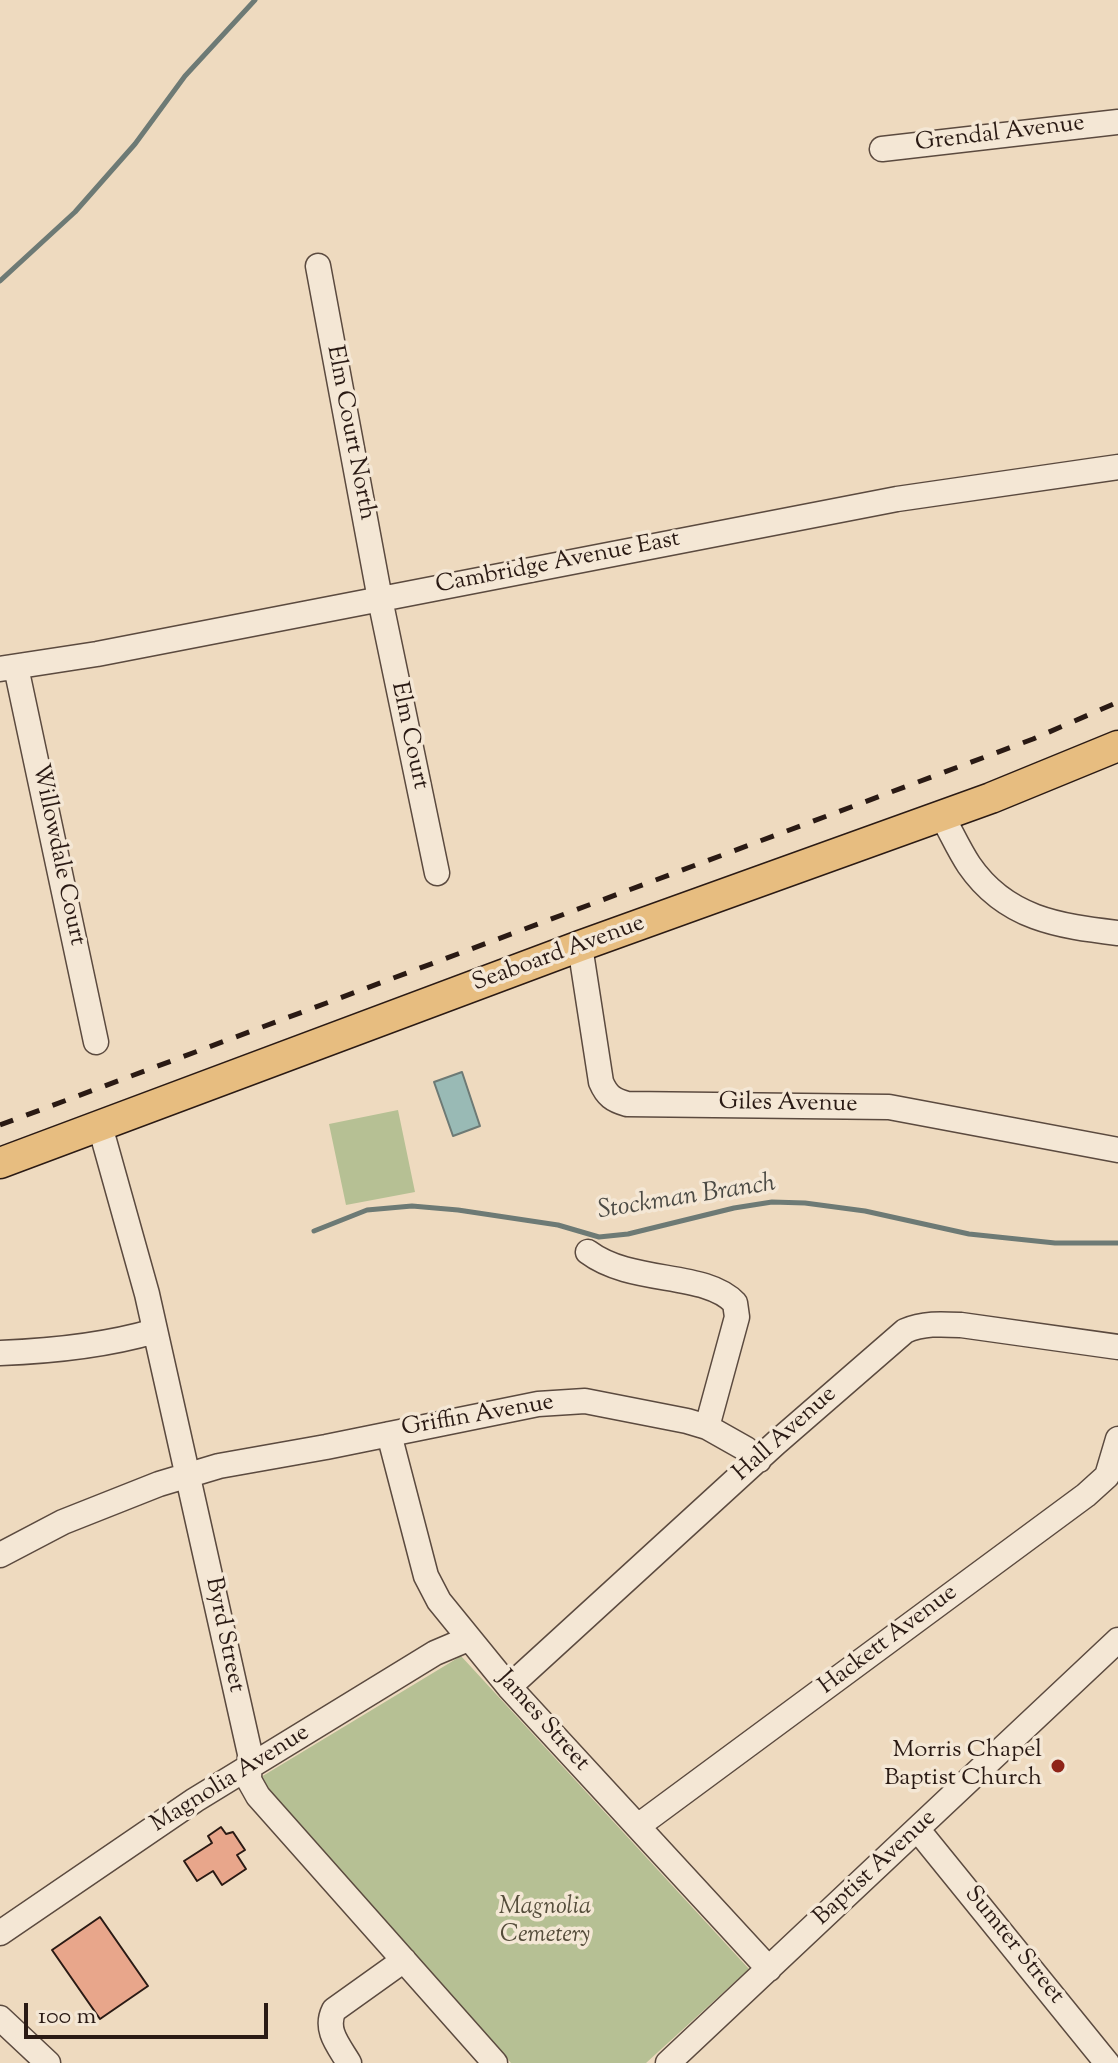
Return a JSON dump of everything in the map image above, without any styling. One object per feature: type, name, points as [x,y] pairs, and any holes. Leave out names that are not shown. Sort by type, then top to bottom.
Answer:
[{"type":"main road","name":"Seaboard Avenue","points":[[0,1163],[580,946],[942,816],[1118,746]]},
{"type":"street","name":"Grendal Avenue","points":[[882,149],[1118,122]]},
{"type":"street","name":"Elm Court North","points":[[318,266],[380,599]]},
{"type":"street","name":"Cambridge Avenue East","points":[[8,668],[97,654],[897,499],[1118,467]]},
{"type":"street","name":"Elm Court","points":[[380,599],[437,873]]},
{"type":"street","name":"Willowdale Court","points":[[8,668],[96,1042]]},
{"type":"street","points":[[942,816],[971,868],[1003,900],[1052,924],[1118,933]]},
{"type":"street","name":"Giles Avenue","points":[[580,946],[601,1082],[606,1093],[616,1101],[627,1104],[889,1107],[1118,1150]]},
{"type":"street","name":"Byrd Street","points":[[100,1126],[155,1331],[188,1475],[250,1754],[249,1780],[258,1796],[495,2063]]},
{"type":"street","points":[[588,1252],[616,1268],[714,1289],[735,1303],[737,1317],[707,1427]]},
{"type":"street","name":"Hall Avenue","points":[[509,1687],[899,1335],[916,1326],[936,1323],[1118,1347]]},
{"type":"street","points":[[0,1353],[55,1351],[122,1341],[155,1331]]},
{"type":"street","name":"Griffin Avenue","points":[[0,1555],[63,1522],[219,1466],[538,1404],[563,1401],[607,1404],[687,1421],[707,1427],[759,1460]]},
{"type":"street","name":"James Street","points":[[389,1434],[426,1576],[439,1601],[509,1687],[769,1969]]},
{"type":"street","name":"Hackett Avenue","points":[[638,1826],[1113,1477],[1118,1439]]},
{"type":"street","name":"Magnolia Avenue","points":[[0,1933],[195,1800],[435,1653],[468,1639]]},
{"type":"street","name":"Baptist Avenue","points":[[674,2061],[1116,1647]]},
{"type":"street","name":"Sumter Street","points":[[918,1830],[1107,2063]]},
{"type":"street","points":[[349,2063],[331,2031],[334,2010],[404,1960]]},
{"type":"street","points":[[0,2018],[48,2063]]},
{"type":"green space","points":[[398,1110],[415,1192],[346,1205],[329,1124]]},
{"type":"green space","name":"Magnolia Cemetery","points":[[461,1656],[749,1969],[646,2063],[511,2063],[270,1792],[261,1777]]},
{"type":"water","points":[[462,1072],[480,1126],[453,1136],[434,1082]]},
{"type":"building","points":[[221,1827],[226,1834],[233,1832],[245,1850],[237,1855],[246,1869],[222,1885],[213,1871],[197,1881],[184,1861],[212,1843],[208,1836]]},
{"type":"building","points":[[100,1917],[148,1986],[100,2019],[52,1950]]},
{"type":"waterway","points":[[0,281],[75,212],[135,144],[185,76],[255,0]]},
{"type":"waterway","name":"Stockman Branch","points":[[314,1231],[367,1210],[412,1206],[558,1225],[599,1237],[628,1234],[772,1202],[865,1211],[969,1234],[1055,1243],[1118,1243]]},
{"type":"railway","points":[[0,1125],[1033,739],[1118,702]]},
{"type":"place","name":"Morris Chapel Baptist Church","points":[[1058,1766]]}]
